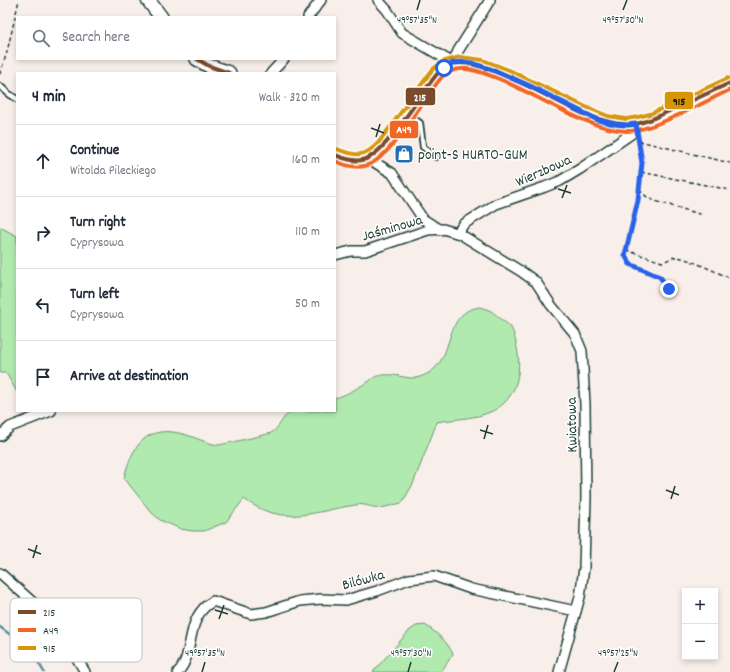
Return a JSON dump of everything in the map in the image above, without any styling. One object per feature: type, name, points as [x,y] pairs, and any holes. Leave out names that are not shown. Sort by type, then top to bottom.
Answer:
[{"type":"street","points":[[148,0],[160,16]]},
{"type":"street","points":[[309,16],[321,0]]},
{"type":"street","points":[[378,0],[387,10],[402,33],[453,63]]},
{"type":"street","points":[[453,63],[458,51],[490,0]]},
{"type":"street","points":[[199,60],[209,66],[226,72]]},
{"type":"street","points":[[272,72],[283,60]]},
{"type":"street","points":[[336,155],[355,161],[369,159],[379,152],[438,73],[453,63],[472,63],[490,69],[530,86],[598,120],[627,125],[636,124],[655,118],[730,83]]},
{"type":"street","name":"Wierzbowa","points":[[457,233],[464,224],[496,204],[560,181],[580,169],[630,134],[636,124]]},
{"type":"street","points":[[369,159],[392,174],[423,219],[440,230]]},
{"type":"street","name":"Jaśminowa","points":[[336,255],[351,251],[365,252],[410,235],[428,230],[440,230],[457,233]]},
{"type":"street","name":"Kwiatowa","points":[[457,233],[536,282],[551,305],[575,334],[582,351],[585,404],[586,497],[584,568],[580,597],[559,672]]},
{"type":"street","points":[[0,436],[10,427],[48,412]]},
{"type":"street","points":[[0,574],[27,598]]},
{"type":"street","name":"Bilówka","points":[[178,672],[182,668],[196,620],[203,609],[213,601],[251,614],[266,612],[300,601],[346,600],[378,591],[409,579],[434,576],[471,589],[576,611]]},
{"type":"street","points":[[79,662],[85,672]]},
{"type":"lane","points":[[0,86],[16,98]]},
{"type":"lane","points":[[407,114],[420,123],[423,147],[436,157]]},
{"type":"path","points":[[0,74],[7,52],[19,0]]},
{"type":"path","points":[[636,124],[642,163],[638,200],[625,255],[630,264],[660,277],[669,289]]},
{"type":"path","points":[[639,142],[730,163]]},
{"type":"path","points":[[641,172],[730,190]]},
{"type":"path","points":[[639,190],[647,197],[655,201],[703,215]]},
{"type":"path","points":[[626,250],[662,262],[670,258],[679,257],[730,278]]},
{"type":"green space","points":[[0,227],[16,235],[16,390],[6,373],[0,373]]},
{"type":"green space","points":[[479,307],[486,309],[510,326],[518,351],[519,367],[516,383],[509,397],[504,403],[490,412],[473,417],[437,422],[413,484],[402,503],[381,508],[359,505],[299,515],[286,515],[272,513],[259,508],[244,499],[226,522],[204,531],[192,531],[181,529],[160,520],[151,512],[124,478],[131,456],[136,447],[150,435],[159,432],[170,432],[187,435],[218,445],[271,433],[290,412],[336,412],[336,398],[352,391],[374,377],[393,375],[412,378],[426,375],[434,369],[444,355],[456,323],[461,316],[472,309]]},
{"type":"green space","points":[[425,625],[434,631],[448,645],[453,654],[441,672],[373,672],[409,631],[416,626]]},
{"type":"waterway","points":[[0,627],[10,635]]},
{"type":"waterway","points":[[38,662],[44,672]]},
{"type":"transit line","name":"915","points":[[337,149],[355,154],[369,151],[379,142],[433,69],[442,62],[460,57],[483,60],[509,70],[586,107],[608,116],[626,119],[650,114],[728,78]]},
{"type":"transit line","name":"215","points":[[199,60],[209,66],[226,72]]},
{"type":"transit line","name":"215","points":[[336,155],[355,160],[362,160],[371,156],[381,148],[402,123],[438,73],[446,67],[456,63],[472,64],[490,69],[513,78],[593,118],[625,125],[652,119],[730,83]]},
{"type":"transit line","name":"A49","points":[[336,161],[347,166],[360,167],[377,160],[397,139],[442,77],[458,69],[478,71],[593,124],[610,129],[626,131],[650,127],[730,90]]},
{"type":"place","name":"point-S HURTO-GUM","points":[[404,154]]},
{"type":"route","points":[[444,68],[453,63],[472,63],[530,86],[598,120],[615,124],[636,124],[642,163],[638,200],[625,255],[630,264],[660,277],[669,289]]}]
